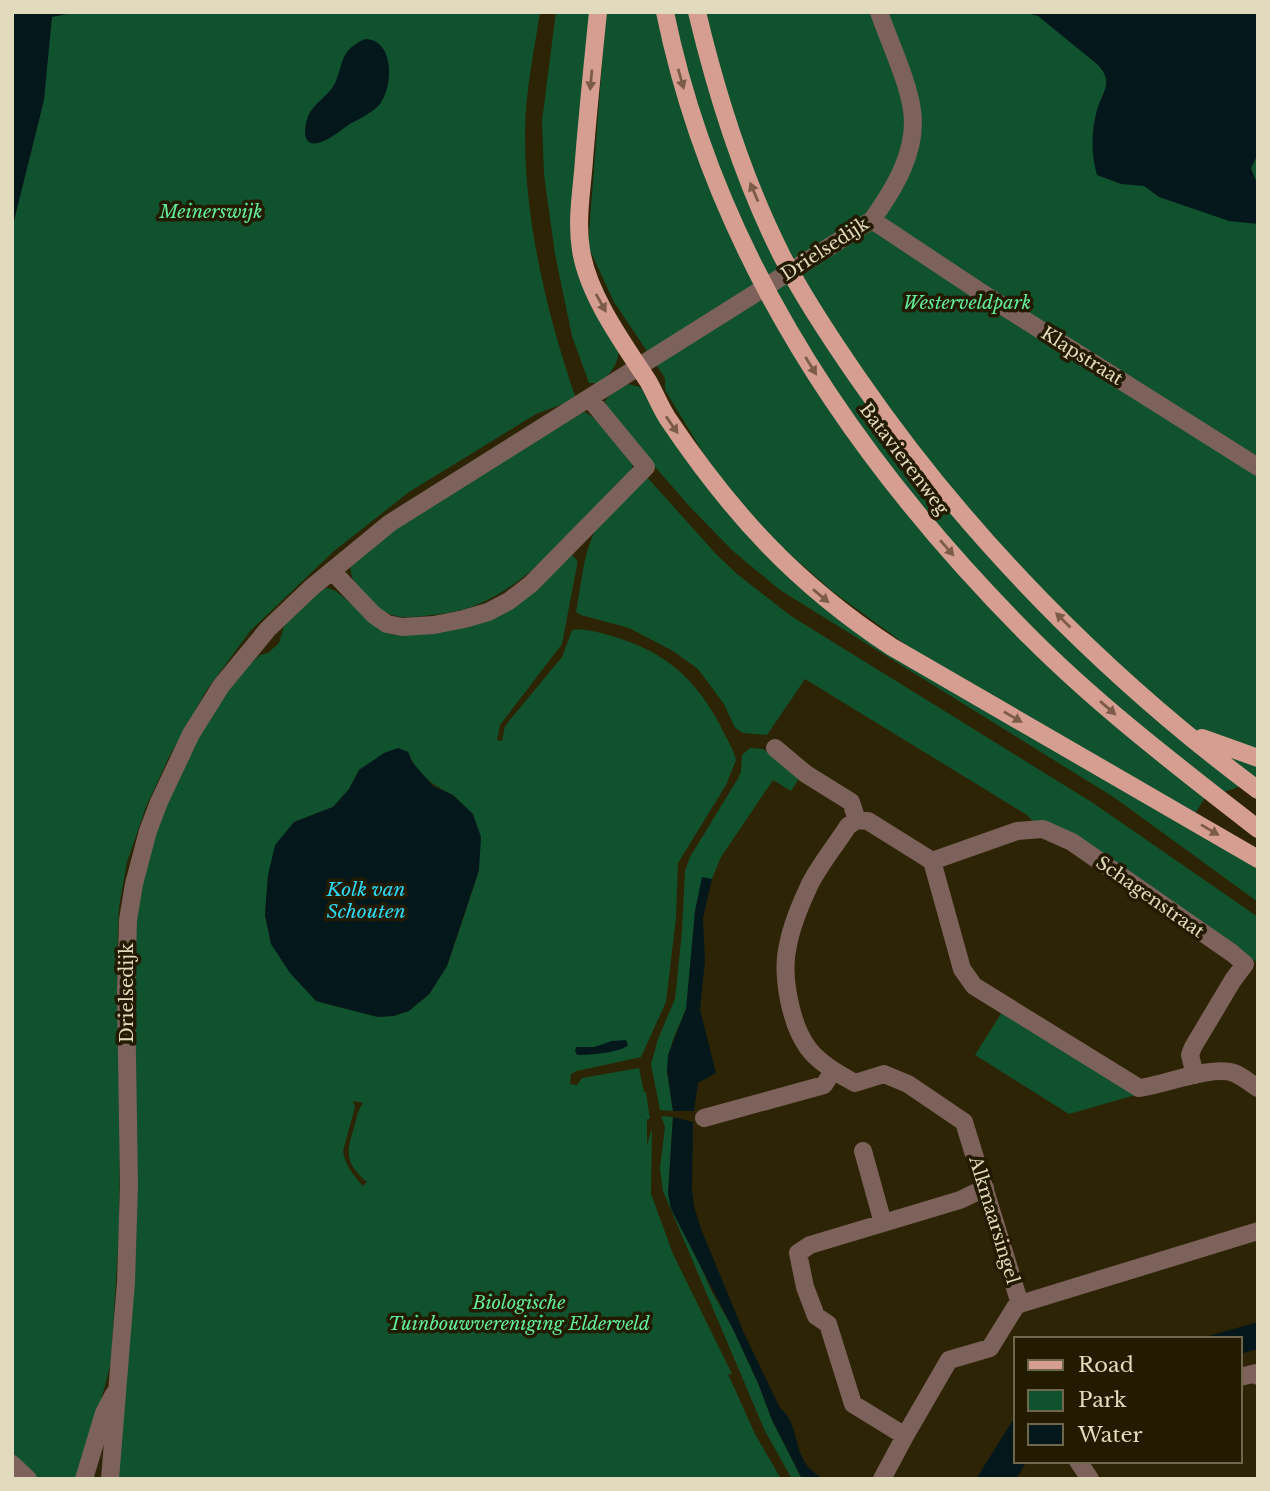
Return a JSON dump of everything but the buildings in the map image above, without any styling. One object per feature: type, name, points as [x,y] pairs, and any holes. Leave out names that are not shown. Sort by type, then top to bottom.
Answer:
[{"type":"main road","points":[[598,12],[579,213],[580,249],[590,281],[665,415],[730,504],[773,552],[826,601],[892,647],[1258,859]]},
{"type":"main road","name":"Batavierenweg","points":[[665,12],[673,50],[704,153],[750,261],[781,319],[864,444],[932,531],[980,586],[1033,640],[1152,746],[1258,829]]},
{"type":"main road","name":"Batavierenweg","points":[[697,12],[716,89],[745,171],[781,254],[838,349],[892,428],[950,501],[1065,623],[1123,678],[1258,790]]},
{"type":"main road","points":[[1186,732],[1258,758]]},
{"type":"street","name":"Drielsedijk","points":[[110,1479],[127,1282],[127,935],[139,860],[159,802],[191,734],[222,687],[268,629],[390,523],[872,220],[891,194],[901,173],[913,126],[911,101],[879,12]]},
{"type":"street","name":"Klapstraat","points":[[872,220],[979,291],[1258,467]]},
{"type":"street","points":[[332,571],[374,615],[387,624],[402,627],[434,625],[464,619],[488,612],[509,601],[531,583],[646,467],[590,399]]},
{"type":"street","points":[[775,748],[806,774],[851,802],[858,820],[868,821],[932,861],[962,969],[974,986],[1139,1088],[1217,1071],[1234,1073],[1258,1088]]},
{"type":"street","name":"Alkmaarsingel","points":[[858,820],[848,825],[812,881],[797,913],[787,947],[787,985],[795,1023],[808,1049],[833,1071],[855,1083],[884,1074],[908,1084],[964,1122],[1020,1304],[1258,1231]]},
{"type":"street","name":"Schagenstraat","points":[[932,861],[1017,831],[1043,829],[1072,842],[1245,964],[1233,979],[1193,1047],[1190,1055],[1195,1074]]},
{"type":"street","points":[[704,1118],[824,1085],[833,1071]]},
{"type":"street","points":[[863,1151],[883,1223]]},
{"type":"street","points":[[905,1436],[853,1404],[828,1324],[816,1316],[805,1287],[799,1253],[810,1245],[960,1200],[985,1188]]},
{"type":"street","points":[[882,1479],[949,1360],[990,1348],[1016,1306],[1020,1304]]},
{"type":"street","points":[[1242,1376],[1256,1373],[1258,1376]]},
{"type":"street","points":[[83,1479],[104,1413],[118,1388]]},
{"type":"street","points":[[1079,1463],[1090,1479]]},
{"type":"street","points":[[12,1464],[28,1479]]},
{"type":"green space","name":"Meinerswijk","points":[[12,12],[540,12],[525,119],[529,201],[547,302],[576,399],[536,414],[409,492],[334,551],[251,630],[206,691],[169,757],[146,807],[127,862],[119,907],[119,1230],[111,1363],[80,1479],[12,1479]]},
{"type":"green space","points":[[556,12],[594,12],[572,227],[619,351],[613,369],[598,383],[589,383],[572,336],[555,254],[544,175],[542,121]]},
{"type":"green space","name":"Westerveldpark","points":[[606,12],[1258,12],[1258,780],[1204,799],[1195,814],[909,647],[832,591],[777,543],[747,511],[711,466],[665,390],[665,378],[614,302],[588,246]]},
{"type":"green space","points":[[628,384],[640,387],[650,397],[782,569],[1258,863],[1258,902],[1115,798],[780,590],[733,551],[691,508],[607,412],[605,401],[614,390]]},
{"type":"green space","points":[[585,412],[594,418],[633,462],[631,473],[538,566],[496,595],[470,607],[411,617],[394,616],[383,611],[358,588],[352,577],[351,564],[392,528]]},
{"type":"green space","points":[[646,476],[716,554],[791,616],[1093,803],[1258,917],[1258,963],[1097,850],[1037,826],[1027,815],[805,679],[767,735],[743,733],[735,728],[724,704],[698,669],[673,651],[629,628],[576,612],[587,554],[594,533],[610,511]]},
{"type":"green space","name":"Biologische Tuinbouwvereniging Elderveld","points":[[572,555],[577,560],[577,565],[562,644],[500,725],[497,740],[502,741],[505,726],[562,657],[572,630],[583,630],[633,643],[677,669],[701,694],[733,751],[736,760],[726,785],[678,863],[676,918],[666,1002],[641,1057],[577,1071],[571,1074],[570,1084],[577,1085],[582,1078],[639,1068],[650,1119],[647,1119],[647,1145],[652,1128],[651,1194],[673,1254],[732,1374],[728,1374],[755,1434],[781,1479],[117,1479],[132,950],[139,888],[164,808],[209,716],[245,668],[279,643],[285,623],[321,590],[328,588],[336,591],[384,632],[394,635],[443,630]],"holes":[[[408,752],[426,778],[453,795],[479,870],[447,966],[430,993],[423,1000],[378,1017],[316,1001],[271,943],[265,915],[268,875],[294,822],[333,807],[349,789],[359,770]],[[353,1101],[363,1103],[352,1133],[349,1156],[354,1168],[367,1182],[363,1186],[348,1166],[343,1151],[355,1107]]]},
{"type":"green space","points":[[750,748],[763,749],[797,771],[800,777],[791,791],[773,780],[721,857],[712,879],[702,878],[686,1009],[672,1042],[667,1071],[673,1111],[660,1110],[651,1064],[675,999],[685,871],[690,857],[741,772],[742,755]]},
{"type":"green space","points":[[1004,1009],[1139,1094],[1069,1114],[975,1055]]},
{"type":"green space","points":[[661,1116],[673,1117],[668,1194],[802,1479],[792,1479],[765,1431],[663,1191],[660,1168],[665,1127]]},
{"type":"water","points":[[12,12],[77,12],[52,17],[44,100],[12,229]]},
{"type":"water","points":[[1024,12],[1258,12],[1258,154],[1251,168],[1258,186],[1258,224],[1229,221],[1159,197],[1144,186],[1121,184],[1097,175],[1093,135],[1097,110],[1105,87],[1104,74],[1098,65],[1038,16]]},
{"type":"water","points":[[365,39],[382,46],[386,55],[389,75],[385,96],[367,115],[333,136],[319,143],[309,142],[305,130],[309,113],[330,91],[347,52]]},
{"type":"water","name":"Kolk van Schouten","points":[[398,748],[408,752],[412,762],[433,786],[453,795],[473,814],[481,837],[479,870],[447,966],[430,993],[409,1011],[378,1017],[316,1001],[290,973],[271,944],[265,915],[268,875],[275,845],[294,822],[333,807],[349,789],[359,770],[384,753]]},
{"type":"water","points":[[702,877],[712,879],[703,918],[705,960],[700,1010],[716,1073],[698,1083],[694,1111],[673,1111],[667,1071],[668,1055],[686,1009],[695,911]]},
{"type":"water","points":[[626,1040],[628,1045],[612,1052],[577,1055],[575,1051],[576,1047],[594,1047]]},
{"type":"water","points":[[673,1117],[693,1122],[694,1206],[744,1333],[780,1408],[790,1419],[802,1457],[823,1479],[802,1479],[772,1420],[733,1329],[671,1209],[668,1194]]},
{"type":"water","points":[[1258,1322],[1258,1349],[1242,1353],[1242,1337],[1205,1337]]},
{"type":"water","points":[[1014,1418],[1014,1463],[1026,1463],[1016,1479],[976,1479]]}]
